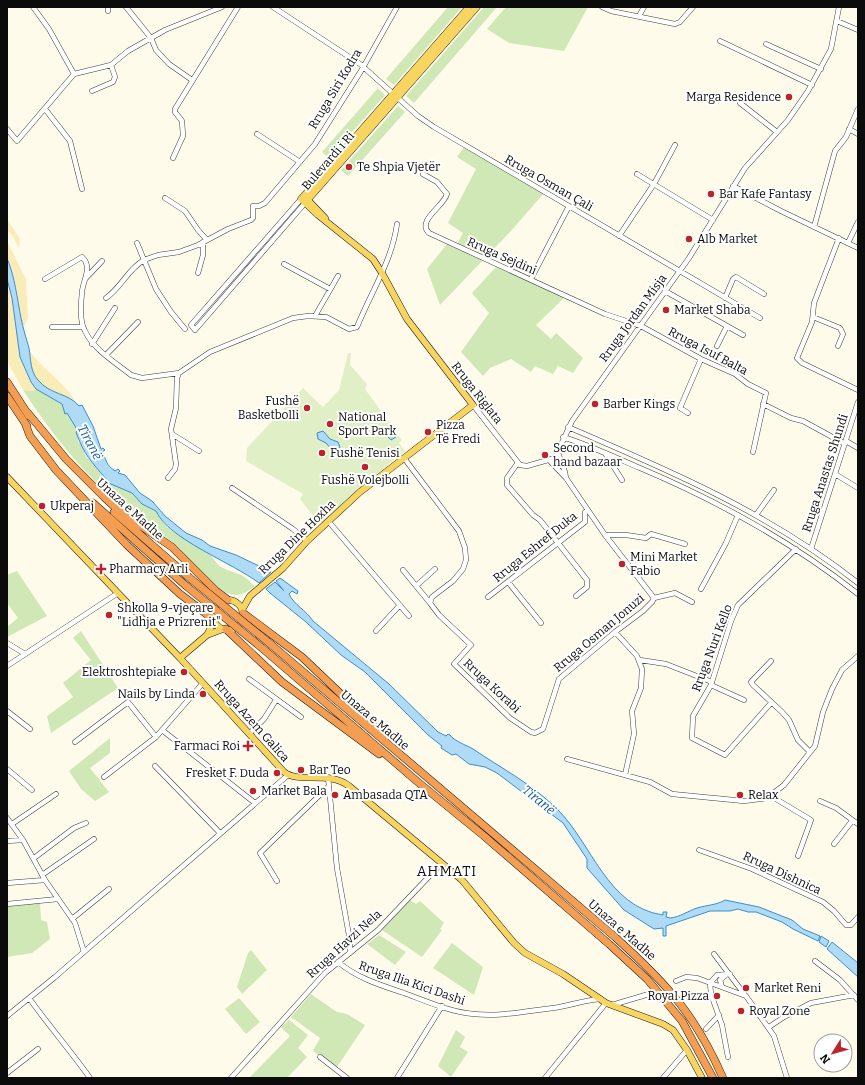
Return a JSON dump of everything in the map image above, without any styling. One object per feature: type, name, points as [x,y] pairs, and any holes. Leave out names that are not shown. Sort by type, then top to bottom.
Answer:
[{"type":"highway","name":"Unaza e Madhe","points":[[7,382],[45,439],[81,480],[110,509],[615,937],[654,972],[669,988],[699,1030],[723,1078]]},
{"type":"highway","name":"Unaza e Madhe","points":[[7,396],[53,460],[84,494],[185,585],[262,648],[452,810],[609,944],[647,979],[682,1021],[713,1078]]},
{"type":"highway","points":[[27,412],[66,459],[104,497],[123,514],[172,546],[216,591],[231,600]]},
{"type":"highway","points":[[25,423],[33,440],[56,470],[127,545],[180,594],[214,620]]},
{"type":"highway","points":[[243,612],[302,657],[458,804]]},
{"type":"highway","points":[[224,629],[282,682],[358,738],[429,795],[452,810]]},
{"type":"main road","name":"Bulevardi i Ri","points":[[305,200],[469,7]]},
{"type":"main road","name":"Bulevardi i Ri","points":[[395,95],[477,7]]},
{"type":"main road","points":[[305,200],[326,220],[368,254],[382,273]]},
{"type":"main road","name":"Rruga Riglata","points":[[382,273],[411,326],[473,406]]},
{"type":"main road","name":"Rruga Dine Hoxha","points":[[180,658],[207,635],[224,629],[232,629],[238,626],[242,621],[243,612],[250,596],[283,568],[307,540],[329,522],[370,483],[473,406]]},
{"type":"main road","name":"Rruga Azem Galica","points":[[7,477],[180,658],[288,775],[339,779],[355,790],[442,863],[472,891],[522,950],[575,981],[606,1003],[664,1024],[673,1030],[687,1050],[702,1078]]},
{"type":"main road","name":"Rruga Dine Hoxha","points":[[207,635],[214,620],[213,613],[216,605],[223,600],[250,596]]},
{"type":"main road","points":[[231,600],[243,612]]},
{"type":"main road","points":[[214,620],[224,629]]},
{"type":"street","points":[[33,7],[49,29],[74,74]]},
{"type":"street","points":[[126,7],[151,38],[156,50],[169,64],[192,80]]},
{"type":"street","points":[[7,129],[17,141],[74,74],[111,65],[128,51],[179,23],[222,7]]},
{"type":"street","points":[[173,158],[183,136],[182,121],[175,112],[175,109],[238,7]]},
{"type":"street","name":"Rruga Osman Çali","points":[[273,7],[363,66],[410,110],[434,127],[760,318]]},
{"type":"street","name":"Rruga Siri Kodra","points":[[205,241],[250,220],[252,218],[254,206],[261,206],[265,203],[315,144],[397,7]]},
{"type":"street","points":[[602,7],[611,11],[675,24],[680,22],[693,7]]},
{"type":"street","points":[[639,16],[644,7]]},
{"type":"street","name":"Rruga Jordan Misja","points":[[568,427],[679,271],[745,168],[793,114],[812,85],[830,49],[839,7]]},
{"type":"street","points":[[837,21],[858,30]]},
{"type":"street","points":[[720,41],[812,85]]},
{"type":"street","points":[[766,44],[821,69]]},
{"type":"street","points":[[92,91],[113,82],[115,77],[111,65]]},
{"type":"street","points":[[740,103],[778,132]]},
{"type":"street","points":[[45,109],[70,141],[82,189]]},
{"type":"street","points":[[814,227],[835,151],[846,137],[858,109]]},
{"type":"street","points":[[849,129],[858,134]]},
{"type":"street","points":[[257,134],[300,162]]},
{"type":"street","points":[[619,236],[654,184],[675,145]]},
{"type":"street","name":"Rruga Sejdini","points":[[423,174],[437,182],[447,194],[426,222],[426,231],[605,314],[641,326]]},
{"type":"street","points":[[637,174],[713,220]]},
{"type":"street","points":[[734,186],[858,248]]},
{"type":"street","points":[[165,198],[185,211],[205,241],[198,273]]},
{"type":"street","name":"Bulevardi i Ri","points":[[305,200],[196,330],[191,325],[305,200]]},
{"type":"street","points":[[531,279],[569,206]]},
{"type":"street","points":[[848,243],[858,222]]},
{"type":"street","points":[[45,279],[82,257],[87,266],[86,278],[82,290],[83,327],[92,344],[131,375],[138,378],[179,373],[201,357],[222,346],[293,318],[315,316],[326,318],[349,329],[357,327],[371,294],[392,252],[397,224]]},
{"type":"street","points":[[839,238],[814,303],[813,317],[796,358],[802,363],[858,390]]},
{"type":"street","points":[[106,298],[118,288],[133,269],[144,260],[158,255],[179,252],[205,241]]},
{"type":"street","points":[[137,242],[156,289],[171,312],[185,329]]},
{"type":"street","points":[[86,278],[102,261]]},
{"type":"street","points":[[284,264],[330,289]]},
{"type":"street","points":[[315,316],[338,276]]},
{"type":"street","points":[[725,298],[736,277],[764,294]]},
{"type":"street","points":[[666,290],[743,335]]},
{"type":"street","points":[[92,344],[115,308]]},
{"type":"street","points":[[813,317],[840,328],[843,334],[838,346]]},
{"type":"street","points":[[106,355],[138,322]]},
{"type":"street","name":"Rruga Isuf Balta","points":[[641,326],[701,359],[735,374],[748,384],[766,393],[763,404]]},
{"type":"street","points":[[717,346],[727,326]]},
{"type":"street","points":[[52,327],[83,327]]},
{"type":"street","points":[[688,413],[680,408],[701,359]]},
{"type":"street","points":[[168,478],[175,469],[176,464],[172,434],[176,408],[177,378],[179,373]]},
{"type":"street","name":"Rruga Anastas Shundi","points":[[811,549],[845,442],[856,418],[858,402]]},
{"type":"street","points":[[752,452],[763,404],[791,418],[803,421],[858,448]]},
{"type":"street","name":"Rruga Riglata","points":[[473,406],[517,464]]},
{"type":"street","points":[[576,596],[587,588],[588,583],[540,520],[533,515],[507,485],[507,478],[517,464],[523,466],[550,461],[555,458],[568,427],[694,482],[756,515],[811,549],[858,583]]},
{"type":"street","points":[[172,434],[198,451]]},
{"type":"street","points":[[563,437],[687,489],[738,515],[796,549],[858,594]]},
{"type":"street","name":"Rruga Osman Jonuzi","points":[[558,453],[566,472],[566,478]]},
{"type":"street","points":[[604,453],[622,480]]},
{"type":"street","points":[[403,570],[430,602],[432,597],[453,581],[463,569],[466,560],[465,548],[459,531],[404,458]]},
{"type":"street","name":"Rruga Osman Jonuzi","points":[[538,732],[545,726],[559,678],[643,611],[654,598],[605,535],[566,478],[550,461]]},
{"type":"street","points":[[835,474],[858,488]]},
{"type":"street","points":[[232,488],[293,528],[307,540]]},
{"type":"street","points":[[756,515],[774,490]]},
{"type":"street","name":"Rruga Eshref Duka","points":[[488,597],[585,522],[585,512],[588,510]]},
{"type":"street","points":[[701,589],[726,543],[738,515]]},
{"type":"street","points":[[329,522],[409,616]]},
{"type":"street","points":[[605,535],[626,535],[646,538],[651,534],[685,544]]},
{"type":"street","name":"Rruga Nuri Kello","points":[[771,703],[725,755],[692,738],[693,716],[711,683],[731,620],[738,605],[796,549]]},
{"type":"street","points":[[416,586],[435,569]]},
{"type":"street","points":[[508,582],[541,623]]},
{"type":"street","points":[[7,666],[118,593]]},
{"type":"street","points":[[654,598],[675,593],[692,602]]},
{"type":"street","name":"Rruga Korabi","points":[[430,602],[439,615],[471,645],[454,664],[510,718],[531,732],[538,732]]},
{"type":"street","points":[[376,631],[400,606]]},
{"type":"street","points":[[615,632],[640,660],[642,669],[641,688],[632,711],[634,734],[625,774]]},
{"type":"street","points":[[7,643],[26,654]]},
{"type":"street","points":[[567,759],[650,782],[672,794],[744,801],[771,796],[784,785],[817,743],[824,707],[836,681],[842,670],[858,656]]},
{"type":"street","points":[[640,660],[666,664],[711,683],[744,700]]},
{"type":"street","points":[[771,661],[751,682],[789,720],[798,740],[810,752]]},
{"type":"street","points":[[249,679],[301,717]]},
{"type":"street","points":[[104,777],[156,737],[202,683]]},
{"type":"street","points":[[249,734],[264,719],[276,700]]},
{"type":"street","points":[[75,742],[128,702],[156,737]]},
{"type":"street","points":[[7,711],[30,729]]},
{"type":"street","points":[[162,730],[255,803]]},
{"type":"street","points":[[155,766],[220,833]]},
{"type":"street","points":[[7,769],[32,790]]},
{"type":"street","points":[[7,1016],[84,952],[288,775]]},
{"type":"street","points":[[328,777],[337,868],[350,942],[350,953]]},
{"type":"street","points":[[277,881],[260,853],[328,787]]},
{"type":"street","points":[[12,824],[56,794]]},
{"type":"street","points":[[771,796],[811,820],[798,856]]},
{"type":"street","points":[[820,801],[836,808],[858,824]]},
{"type":"street","points":[[7,818],[23,840],[45,880],[72,919],[84,952]]},
{"type":"street","points":[[834,844],[852,821]]},
{"type":"street","points":[[34,858],[74,828],[86,824]]},
{"type":"street","points":[[42,875],[94,839]]},
{"type":"street","points":[[7,841],[23,840]]},
{"type":"street","name":"Rruga Dishnica","points":[[699,850],[752,869],[823,902],[834,910],[848,926],[858,917]]},
{"type":"street","name":"Rruga Havzi Nela","points":[[231,1078],[273,1033],[308,991],[338,962],[378,930],[419,885],[442,863]]},
{"type":"street","points":[[7,883],[45,880]]},
{"type":"street","points":[[72,919],[110,889]]},
{"type":"street","points":[[7,904],[58,899]]},
{"type":"street","points":[[714,954],[774,1036],[787,1078]]},
{"type":"street","points":[[815,961],[828,970],[858,1000]]},
{"type":"street","name":"Rruga Ilia Kici Dashi","points":[[338,962],[355,975],[442,1006],[480,1015],[555,1008],[589,1000],[606,1003]]},
{"type":"street","points":[[728,1057],[725,1036],[711,994],[710,983],[717,975],[730,974]]},
{"type":"street","points":[[722,987],[720,980],[722,976],[730,974]]},
{"type":"street","points":[[676,981],[691,977],[746,996]]},
{"type":"street","points":[[545,1078],[606,1003],[649,994]]},
{"type":"street","points":[[769,1028],[784,1017],[811,1003],[854,996]]},
{"type":"street","points":[[29,998],[53,1033],[69,1049],[90,1078]]},
{"type":"street","points":[[397,1078],[442,1006]]},
{"type":"street","points":[[706,1029],[719,1015]]},
{"type":"street","points":[[7,1073],[38,1049]]},
{"type":"street","points":[[663,1078],[687,1050]]},
{"type":"street","points":[[320,1057],[347,1078]]},
{"type":"green space","points":[[448,7],[462,7],[394,85],[386,79]]},
{"type":"green space","points":[[484,7],[497,7],[414,103],[406,96]]},
{"type":"green space","points":[[506,7],[588,7],[564,51],[509,43],[487,29]]},
{"type":"green space","points":[[378,88],[385,95],[329,158],[322,152]]},
{"type":"green space","points":[[398,106],[405,112],[348,176],[341,170]]},
{"type":"green space","points":[[465,146],[545,192],[510,232],[440,305],[427,269],[447,244],[455,248],[463,233],[448,223],[476,169],[457,157]]},
{"type":"green space","points":[[496,267],[565,297],[536,325],[551,339],[556,333],[583,358],[573,373],[558,366],[553,374],[535,366],[531,372],[511,359],[490,368],[483,376],[461,352],[489,313],[472,293]]},
{"type":"green space","name":"National Sport Park","points":[[348,353],[351,353],[350,365],[367,384],[365,389],[402,440],[399,443],[405,451],[357,490],[320,525],[300,499],[303,494],[246,461],[247,448],[303,388],[323,407],[339,390]]},
{"type":"green space","points":[[36,389],[62,404],[77,428],[78,442],[82,445],[85,455],[108,482],[132,493],[142,504],[156,511],[160,519],[173,531],[210,555],[221,567],[244,576],[255,586],[246,592],[234,595],[224,591],[209,580],[176,545],[130,513],[82,468],[57,438],[23,390],[33,391]]},
{"type":"green space","points":[[17,571],[47,616],[7,637],[7,627],[18,618],[7,603],[7,575]]},
{"type":"green space","points":[[81,631],[118,688],[51,733],[47,716],[73,697],[63,683],[91,660],[73,638]]},
{"type":"green space","points":[[110,738],[110,753],[90,768],[109,792],[95,801],[81,789],[69,771]]},
{"type":"green space","points":[[410,900],[416,904],[420,901],[444,923],[440,929],[442,930],[422,957],[382,930]]},
{"type":"green space","points":[[40,903],[41,920],[47,922],[50,939],[32,953],[7,957],[7,906]]},
{"type":"green space","points":[[379,935],[406,952],[395,965],[367,944]]},
{"type":"green space","points":[[452,943],[483,967],[474,995],[433,968]]},
{"type":"green space","points":[[251,950],[267,970],[242,994],[237,987],[248,953]]},
{"type":"green space","points":[[311,994],[337,1012],[347,1014],[365,1025],[337,1067],[313,1051],[320,1038],[291,1017]]},
{"type":"green space","points":[[239,998],[260,1022],[246,1034],[225,1009]]},
{"type":"green space","points":[[289,1020],[308,1035],[298,1048],[307,1057],[287,1078],[249,1078],[290,1036],[281,1027]]},
{"type":"green space","points":[[456,1030],[465,1037],[460,1047],[468,1052],[451,1077],[438,1066]]},
{"type":"sand","points":[[7,219],[20,239],[19,248],[12,235],[7,230]]},
{"type":"sand","points":[[7,241],[26,279],[28,318],[23,328],[17,290],[7,258]]},
{"type":"sand","points":[[8,282],[12,295],[20,351],[28,377],[36,389],[33,391],[23,390],[7,361]]},
{"type":"sand","points":[[28,348],[39,362],[64,386],[75,400],[53,392],[41,384],[32,372]]},
{"type":"water","name":"Tiranë","points":[[7,258],[14,280],[22,322],[29,348],[32,369],[35,377],[48,389],[70,399],[79,406],[82,405],[93,426],[101,449],[103,448],[105,450],[102,452],[108,465],[115,471],[118,469],[120,471],[118,473],[125,475],[140,493],[152,501],[165,516],[186,533],[202,540],[210,546],[236,555],[259,566],[266,572],[271,572],[259,583],[248,575],[187,541],[163,521],[156,511],[142,504],[132,493],[104,481],[106,479],[85,452],[76,432],[78,431],[67,413],[65,414],[62,404],[36,389],[31,382],[20,357],[12,298],[7,279]]},
{"type":"water","points":[[389,426],[396,437],[391,440],[388,437],[388,433],[384,432],[384,428]]},
{"type":"water","points":[[323,431],[330,439],[338,442],[340,447],[338,450],[332,450],[326,443],[318,439],[317,433]]},
{"type":"water","name":"Tiranë","points":[[280,578],[298,591],[297,594],[292,591],[289,594],[313,621],[389,684],[438,732],[446,736],[448,734],[457,741],[473,749],[527,784],[557,809],[569,823],[602,872],[614,887],[628,900],[644,910],[663,915],[663,912],[667,912],[666,917],[670,918],[725,900],[759,907],[792,920],[803,929],[820,936],[818,941],[782,922],[756,912],[748,912],[738,909],[730,911],[710,911],[666,926],[666,936],[663,936],[663,928],[654,929],[624,910],[587,868],[587,859],[563,823],[497,773],[485,767],[469,764],[456,754],[452,755],[441,748],[442,746],[428,735],[365,672],[341,655],[306,622],[266,589],[275,582],[284,591],[276,581]]},
{"type":"water","points":[[821,936],[829,941],[826,947],[819,942]]},
{"type":"water","points":[[832,942],[858,963],[858,977],[827,949]]},
{"type":"place","name":"Marga Residence","points":[[789,97]]},
{"type":"place","name":"Te Shpia Vjetër","points":[[349,167]]},
{"type":"place","name":"Bar Kafe Fantasy","points":[[711,194]]},
{"type":"place","name":"Alb Market","points":[[689,239]]},
{"type":"place","name":"Market Shaba","points":[[666,310]]},
{"type":"place","name":"Barber Kings","points":[[595,404]]},
{"type":"place","name":"Fushë Basketbolli","points":[[307,408]]},
{"type":"place","name":"National Sport Park","points":[[330,424]]},
{"type":"place","name":"Pizza Të Fredi","points":[[428,432]]},
{"type":"place","name":"Fushë Tenisi","points":[[322,453]]},
{"type":"place","name":"Second hand bazaar","points":[[545,455]]},
{"type":"place","name":"Fushë Volejbolli","points":[[365,467]]},
{"type":"place","name":"Ukperaj","points":[[42,506]]},
{"type":"place","name":"Mini Market Fabio","points":[[622,564]]},
{"type":"place","name":"Pharmacy Arli","points":[[101,569]]},
{"type":"place","name":"Shkolla 9-vjeçare \"Lidhja e Prizrenit\"","points":[[109,615]]},
{"type":"place","name":"Elektroshtepiake","points":[[184,672]]},
{"type":"place","name":"Nails by Linda","points":[[203,694]]},
{"type":"place","name":"Farmaci Roi","points":[[248,746]]},
{"type":"place","name":"Bar Teo","points":[[301,770]]},
{"type":"place","name":"Fresket F. Duda","points":[[277,773]]},
{"type":"place","name":"Market Bala","points":[[253,791]]},
{"type":"place","name":"Ambasada QTA","points":[[335,795]]},
{"type":"place","name":"Relax","points":[[740,795]]},
{"type":"place","name":"Market Reni","points":[[746,988]]},
{"type":"place","name":"Royal Pizza","points":[[717,996]]},
{"type":"place","name":"Royal Zone","points":[[741,1011]]},
{"type":"district","name":"AHMATI","points":[[447,871]]}]
